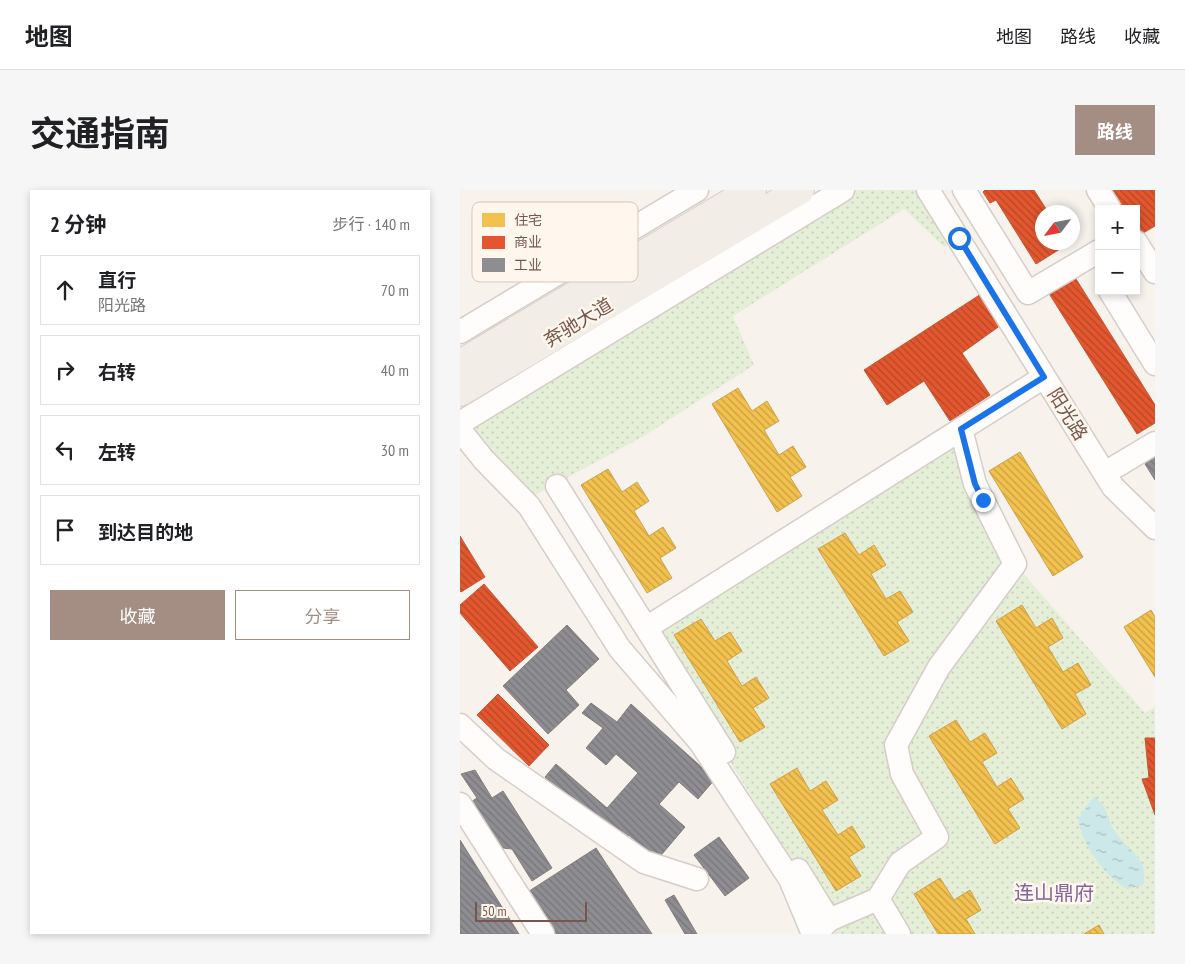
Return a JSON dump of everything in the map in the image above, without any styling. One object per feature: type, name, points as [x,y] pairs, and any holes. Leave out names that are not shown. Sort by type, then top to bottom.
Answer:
[{"type":"main road","name":"奔驰大道","points":[[638,258],[752,190]]},
{"type":"main road","name":"奔驰大道","points":[[460,392],[800,190]]},
{"type":"main road","name":"奔驰大道","points":[[460,364],[598,282]]},
{"type":"street","points":[[638,226],[698,190]]},
{"type":"street","points":[[460,423],[843,190]]},
{"type":"street","name":"阳光路","points":[[928,190],[1113,487],[1155,528]]},
{"type":"street","points":[[964,190],[1028,293],[1095,263]]},
{"type":"street","points":[[1098,190],[1107,205]]},
{"type":"street","points":[[1104,190],[1113,205]]},
{"type":"street","points":[[669,207],[684,231]]},
{"type":"street","points":[[1140,248],[1155,272]]},
{"type":"street","points":[[460,332],[544,282]]},
{"type":"street","points":[[1112,295],[1155,364]]},
{"type":"street","points":[[646,628],[1044,377]]},
{"type":"street","points":[[819,930],[878,899],[900,863],[937,837],[902,774],[896,745],[939,667],[1015,564],[975,484],[961,429]]},
{"type":"street","points":[[460,430],[484,460],[529,506],[620,648],[700,742],[790,879],[819,930]]},
{"type":"street","points":[[1105,474],[1155,443]]},
{"type":"street","points":[[557,486],[646,628],[819,930]]},
{"type":"street","points":[[460,724],[496,759],[644,862],[697,879]]},
{"type":"street","points":[[460,804],[543,934]]},
{"type":"street","points":[[878,899],[899,934]]},
{"type":"green space","points":[[843,190],[928,190],[959,238],[944,247],[904,209],[733,316],[754,365],[644,436],[524,501],[460,423]]},
{"type":"green space","points":[[961,429],[1015,564],[1145,713],[1155,707],[1155,934],[816,934],[829,920],[646,628]]},
{"type":"water","points":[[1095,797],[1106,810],[1116,833],[1141,862],[1144,868],[1143,885],[1128,889],[1120,884],[1103,869],[1089,848],[1078,818]]},
{"type":"building: 住宅","points":[[738,388],[752,411],[767,401],[779,421],[764,430],[779,455],[793,446],[806,467],[790,477],[802,496],[777,512],[712,404]]},
{"type":"building: 住宅","points":[[1020,452],[1083,557],[1053,576],[989,471]]},
{"type":"building: 住宅","points":[[608,469],[622,492],[637,482],[649,501],[634,511],[649,536],[663,527],[676,548],[660,558],[672,578],[647,593],[581,485]]},
{"type":"building: 住宅","points":[[845,533],[859,555],[874,545],[886,565],[871,574],[886,599],[900,591],[913,612],[897,622],[909,641],[884,656],[818,549]]},
{"type":"building: 住宅","points":[[1022,605],[1036,628],[1052,618],[1063,638],[1048,647],[1063,672],[1078,663],[1091,685],[1075,694],[1086,714],[1062,729],[996,621]]},
{"type":"building: 住宅","points":[[1151,610],[1155,617],[1155,677],[1124,627]]},
{"type":"building: 住宅","points":[[701,619],[715,641],[730,632],[742,651],[727,661],[742,686],[756,677],[769,698],[753,708],[765,727],[740,742],[674,635]]},
{"type":"building: 住宅","points":[[956,720],[970,742],[985,733],[997,753],[982,762],[997,787],[1011,778],[1024,799],[1008,809],[1020,828],[995,844],[929,736]]},
{"type":"building: 住宅","points":[[797,768],[810,791],[826,781],[838,800],[822,810],[838,835],[852,826],[865,847],[849,857],[861,876],[836,891],[770,784]]},
{"type":"building: 住宅","points":[[940,878],[954,900],[970,890],[981,910],[966,919],[975,934],[938,934],[914,894]]},
{"type":"building: 住宅","points":[[1099,925],[1104,934],[1084,934]]},
{"type":"building: 商业","points":[[985,190],[1034,190],[1044,205],[1035,205],[1035,250],[1058,250],[1036,264],[996,200],[990,203],[983,192]]},
{"type":"building: 商业","points":[[1111,190],[1155,190],[1155,226],[1140,235],[1140,205],[1120,205]]},
{"type":"building: 商业","points":[[1071,271],[1155,405],[1155,423],[1137,434],[1045,287]]},
{"type":"building: 商业","points":[[981,294],[1001,325],[962,353],[990,395],[950,421],[924,381],[887,405],[864,370]]},
{"type":"building: 商业","points":[[460,536],[485,577],[461,592],[460,591]]},
{"type":"building: 商业","points":[[484,584],[538,647],[510,671],[460,613],[460,605]]},
{"type":"building: 商业","points":[[498,694],[549,745],[529,766],[477,715]]},
{"type":"building: 商业","points":[[1145,738],[1155,738],[1155,815],[1142,779],[1149,778]]},
{"type":"building: 工业","points":[[1155,457],[1155,480],[1145,464]]},
{"type":"building: 工业","points":[[567,625],[599,659],[566,690],[579,705],[548,734],[503,686]]},
{"type":"building: 工业","points":[[591,703],[617,722],[631,704],[715,779],[698,799],[679,782],[659,804],[685,827],[657,860],[629,835],[621,845],[545,777],[556,764],[607,808],[638,773],[616,754],[606,765],[586,748],[603,728],[582,713]]},
{"type":"building: 工业","points":[[475,770],[492,798],[503,791],[552,868],[532,881],[512,849],[503,848],[471,802],[477,798],[461,774]]},
{"type":"building: 工业","points":[[719,837],[749,878],[725,896],[694,855]]},
{"type":"building: 工业","points":[[460,840],[519,934],[460,934]]},
{"type":"building: 工业","points":[[596,848],[652,934],[548,934],[523,895]]},
{"type":"building: 工业","points":[[674,895],[697,934],[685,934],[665,900]]},
{"type":"district","name":"连山鼎府","points":[[1054,893]]},
{"type":"route","points":[[959,238],[1044,377],[961,429],[975,484],[983,500]]}]
